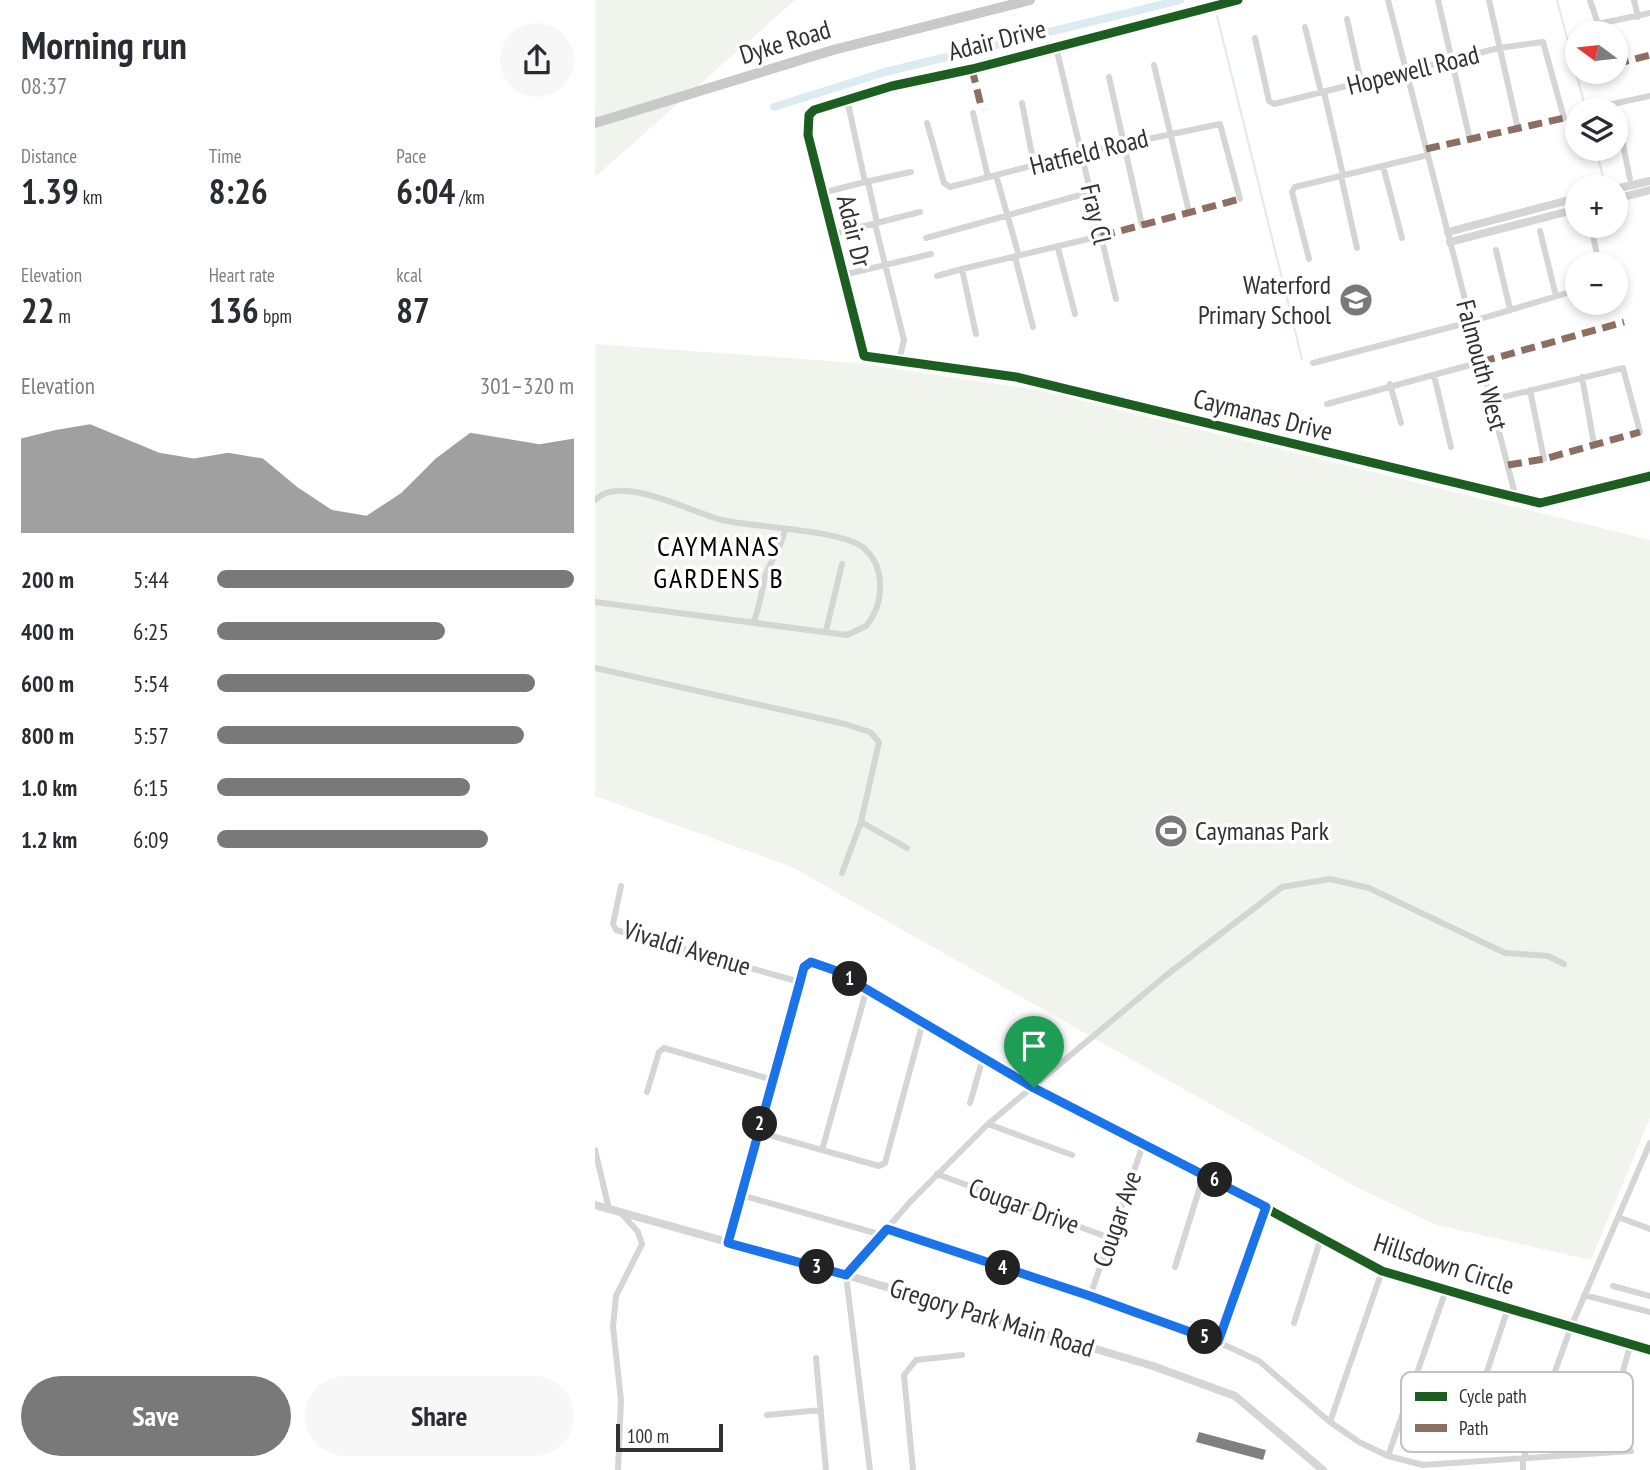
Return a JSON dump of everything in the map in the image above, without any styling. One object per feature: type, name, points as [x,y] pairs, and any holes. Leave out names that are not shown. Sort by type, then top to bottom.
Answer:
[{"type":"main road","name":"Dyke Road","points":[[595,123],[833,50],[1031,0]]},
{"type":"street","name":"Adair Drive","points":[[809,115],[814,110],[847,99],[1238,0]]},
{"type":"street","name":"Falmouth West","points":[[1388,0],[1516,498]]},
{"type":"street","points":[[1438,0],[1470,141]]},
{"type":"street","points":[[1489,0],[1518,129]]},
{"type":"street","points":[[1590,0],[1598,24],[1639,18],[1650,13]]},
{"type":"street","points":[[1634,0],[1639,18]]},
{"type":"street","points":[[1347,19],[1361,82]]},
{"type":"street","points":[[1305,27],[1357,248]]},
{"type":"street","name":"Hopewell Road","points":[[1255,38],[1271,103],[1499,48],[1543,41],[1564,118]]},
{"type":"street","name":"Fray Cl","points":[[1056,47],[1116,299]]},
{"type":"street","points":[[1153,65],[1189,212]]},
{"type":"street","points":[[1109,77],[1142,225]]},
{"type":"street","points":[[1628,102],[1650,96]]},
{"type":"street","points":[[847,99],[904,340],[899,361]]},
{"type":"street","points":[[1022,103],[1034,165]]},
{"type":"street","points":[[973,113],[988,177]]},
{"type":"street","name":"Adair Dr","points":[[809,115],[808,135],[864,356]]},
{"type":"street","name":"Hatfield Road","points":[[927,123],[944,183],[950,187],[1081,153],[1220,124],[1240,199]]},
{"type":"street","points":[[1309,259],[1293,190],[1428,155]]},
{"type":"street","points":[[1626,161],[1630,179]]},
{"type":"street","points":[[1383,166],[1402,239]]},
{"type":"street","points":[[822,193],[911,172]]},
{"type":"street","points":[[996,175],[1009,216],[1033,327]]},
{"type":"street","points":[[1628,186],[1650,181]]},
{"type":"street","points":[[1628,196],[1650,190]]},
{"type":"street","points":[[926,238],[1091,192]]},
{"type":"street","points":[[1448,232],[1565,201]]},
{"type":"street","points":[[833,234],[920,212]]},
{"type":"street","points":[[1450,242],[1565,212]]},
{"type":"street","points":[[1541,232],[1556,296]]},
{"type":"street","points":[[937,276],[1101,236]]},
{"type":"street","points":[[1058,248],[1075,314]]},
{"type":"street","points":[[1496,250],[1510,309]]},
{"type":"street","points":[[843,275],[931,254]]},
{"type":"street","points":[[961,270],[976,334]]},
{"type":"street","points":[[1313,363],[1470,322],[1565,293]]},
{"type":"street","name":"Caymanas Drive","points":[[864,356],[1016,377],[1540,503],[1650,476]]},
{"type":"street","points":[[1327,404],[1390,384],[1481,362]]},
{"type":"street","points":[[1491,400],[1625,369],[1640,432]]},
{"type":"street","points":[[1434,375],[1451,447]]},
{"type":"street","points":[[1582,377],[1594,444]]},
{"type":"street","points":[[1390,384],[1401,424]]},
{"type":"street","points":[[1530,390],[1544,459]]},
{"type":"street","points":[[595,500],[600,495],[613,491],[632,491],[722,520],[843,538],[865,549],[879,568],[880,597],[866,626],[847,635],[595,602]]},
{"type":"street","points":[[754,621],[763,598],[766,576],[778,555],[785,530]]},
{"type":"street","points":[[826,631],[842,564]]},
{"type":"street","points":[[595,668],[845,723],[870,732],[879,742],[861,822],[842,873]]},
{"type":"street","points":[[861,822],[907,848]]},
{"type":"street","points":[[870,1470],[846,1275],[937,1174],[988,1124],[1164,977],[1282,887],[1330,879],[1369,888],[1505,953],[1548,956],[1564,964]]},
{"type":"street","name":"Vivaldi Avenue","points":[[621,886],[613,924],[615,930],[800,982]]},
{"type":"street","name":"Hillsdown Circle","points":[[800,982],[804,967],[811,962],[834,970],[1034,1088],[1144,1142],[1382,1271],[1650,1350]]},
{"type":"street","points":[[728,1243],[800,982]]},
{"type":"street","points":[[822,1150],[867,988]]},
{"type":"street","points":[[758,1132],[879,1166],[885,1163],[923,1022]]},
{"type":"street","points":[[647,1092],[659,1052],[664,1048],[773,1080]]},
{"type":"street","points":[[970,1103],[983,1058]]},
{"type":"street","points":[[988,1124],[1072,1155]]},
{"type":"street","name":"Cougar Ave","points":[[1090,1296],[1144,1142]]},
{"type":"street","points":[[1555,1372],[1584,1295],[1650,1143]]},
{"type":"street","points":[[595,1150],[609,1209]]},
{"type":"street","name":"Cougar Drive","points":[[937,1174],[1111,1238]]},
{"type":"street","points":[[1175,1267],[1204,1174]]},
{"type":"street","points":[[741,1195],[884,1232],[1090,1296],[1218,1342],[1259,1361],[1330,1422],[1359,1442],[1388,1456],[1423,1465],[1619,1452]]},
{"type":"street","name":"Gregory Park Main Road","points":[[595,1205],[846,1275],[1153,1366],[1235,1396],[1323,1470]]},
{"type":"street","points":[[1218,1342],[1266,1207]]},
{"type":"street","points":[[618,1470],[621,1400],[613,1327],[616,1296],[642,1244],[638,1232],[621,1212]]},
{"type":"street","points":[[1618,1216],[1650,1229]]},
{"type":"street","points":[[1294,1323],[1321,1238]]},
{"type":"street","points":[[1330,1422],[1382,1271]]},
{"type":"street","points":[[1613,1286],[1650,1296]]},
{"type":"street","points":[[1417,1372],[1446,1290]]},
{"type":"street","points":[[1584,1295],[1650,1312]]},
{"type":"street","points":[[1487,1372],[1508,1308]]},
{"type":"street","points":[[1623,1372],[1630,1346]]},
{"type":"street","points":[[913,1470],[904,1375],[916,1360],[962,1355]]},
{"type":"street","points":[[816,1358],[826,1470]]},
{"type":"street","points":[[767,1415],[821,1410]]},
{"type":"street","points":[[1388,1456],[1401,1419]]},
{"type":"street","points":[[1523,1470],[1526,1452]]},
{"type":"shaded area","points":[[595,0],[795,0],[595,177]]},
{"type":"shaded area","name":"Caymanas Park","points":[[595,344],[857,363],[1038,390],[1650,540],[1650,1118],[1591,1260],[1437,1225],[1362,1190],[790,866],[595,796]]},
{"type":"building","points":[[1199,1432],[1266,1450],[1263,1460],[1196,1442]]},
{"type":"waterway","points":[[774,107],[885,72],[1180,0]]},
{"type":"waterway","points":[[1557,0],[1583,98]]},
{"type":"waterway","points":[[1217,16],[1302,359]]},
{"type":"waterway","points":[[1599,161],[1602,175]]},
{"type":"marked path","points":[[1628,61],[1650,55]]},
{"type":"marked path","points":[[972,69],[982,110]]},
{"type":"marked path","points":[[1426,149],[1564,118]]},
{"type":"marked path","points":[[1101,236],[1240,199]]},
{"type":"marked path","points":[[1481,362],[1624,322]]},
{"type":"marked path","points":[[1508,465],[1544,459],[1640,432]]},
{"type":"cycle path","points":[[1238,0],[972,69],[892,86],[814,110],[809,115],[808,135],[864,356],[1016,377],[1540,503],[1650,476]]},
{"type":"cycle path","points":[[728,1243],[804,967],[811,962],[834,970],[1034,1088],[1144,1142],[1382,1271],[1650,1350]]},
{"type":"place","name":"Waterford Primary School","points":[[1356,300]]},
{"type":"place","name":"Caymanas Park","points":[[1171,831]]},
{"type":"district","name":"CAYMANAS GARDENS B","points":[[719,562]]},
{"type":"route","points":[[811,962],[834,970],[1034,1088],[1144,1142],[1266,1207],[1218,1342],[1090,1296],[887,1229],[846,1275],[728,1243],[804,967],[811,962]]}]
